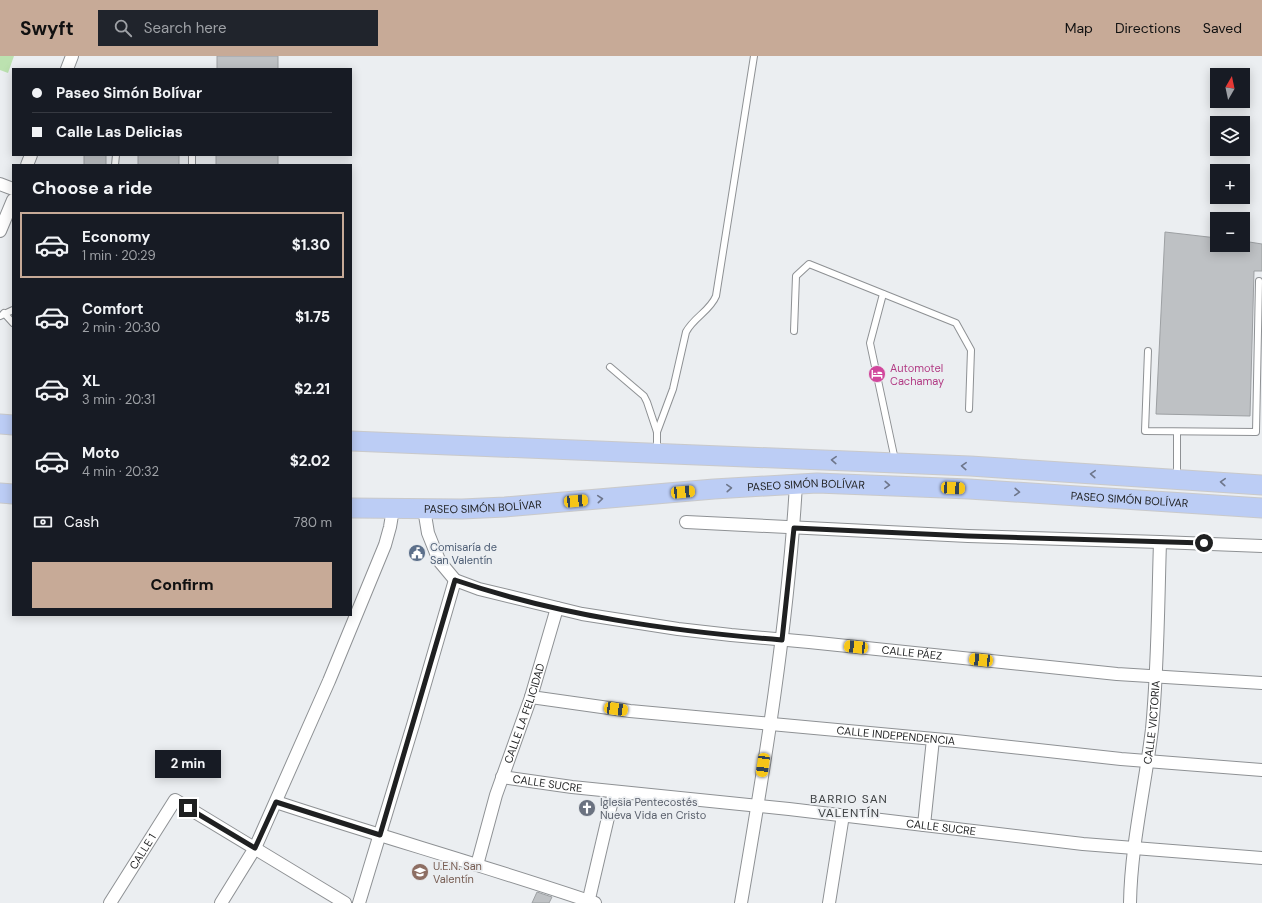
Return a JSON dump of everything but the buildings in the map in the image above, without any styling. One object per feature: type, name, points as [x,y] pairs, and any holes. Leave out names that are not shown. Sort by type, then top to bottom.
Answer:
[{"type":"main road","points":[[0,424],[12,425]]},
{"type":"main road","name":"PASEO SIMÓN BOLÍVAR","points":[[352,441],[970,466],[1262,485]]},
{"type":"main road","name":"PASEO SIMÓN BOLÍVAR","points":[[352,508],[462,510],[505,508],[706,490],[796,484],[876,484],[1262,508]]},
{"type":"main road","points":[[0,493],[12,494]]},
{"type":"street","points":[[66,68],[72,56]]},
{"type":"street","points":[[0,184],[12,189]]},
{"type":"street","points":[[0,231],[12,202]]},
{"type":"street","points":[[741,903],[782,640],[794,528],[796,484]]},
{"type":"street","points":[[221,903],[255,848],[329,681],[385,545],[393,509]]},
{"type":"street","name":"CALLE PÁEZ","points":[[424,509],[428,533],[436,553],[440,562],[455,580],[479,589],[604,618],[678,629],[1117,674],[1262,683]]},
{"type":"street","points":[[686,522],[968,536],[1262,546]]},
{"type":"street","name":"CALLE VICTORIA","points":[[1130,903],[1135,847],[1152,730],[1157,677],[1160,542]]},
{"type":"street","points":[[359,903],[455,580]]},
{"type":"street","name":"CALLE LA FELICIDAD","points":[[477,865],[502,777],[531,696],[557,608]]},
{"type":"street","name":"CALLE INDEPENDENCIA","points":[[531,696],[630,711],[933,739],[1147,761],[1262,770]]},
{"type":"street","points":[[924,825],[933,739]]},
{"type":"street","name":"CALLE SUCRE","points":[[502,777],[572,788],[843,815],[1083,844],[1262,858]]},
{"type":"street","points":[[276,802],[590,902],[614,792]]},
{"type":"street","name":"CALLE 1","points":[[110,903],[175,800],[255,848]]},
{"type":"street","points":[[832,903],[843,815]]},
{"type":"street","points":[[255,848],[332,899],[345,903]]},
{"type":"lane","points":[[657,432],[673,389],[686,332],[695,319],[708,309],[716,296],[754,56]]},
{"type":"lane","points":[[794,331],[796,276],[809,264],[956,323],[971,350],[969,409]]},
{"type":"lane","points":[[1148,351],[1145,432],[1256,432],[1259,282]]},
{"type":"lane","points":[[883,294],[870,343],[895,463]]},
{"type":"lane","points":[[2,314],[12,310]]},
{"type":"lane","points":[[2,314],[12,322]]},
{"type":"lane","points":[[610,367],[644,396],[657,432],[657,454]]},
{"type":"lane","points":[[1177,432],[1177,479]]},
{"type":"green space","points":[[0,56],[14,56],[8,73],[0,70]]},
{"type":"place","name":"Automotel Cachamay","points":[[877,374]]},
{"type":"place","name":"Comisaría de San Valentín","points":[[417,553]]},
{"type":"place","name":"Iglesia Pentecostés Nueva Vida en Cristo","points":[[587,808]]},
{"type":"place","name":"U.E.N. San Valentín","points":[[420,872]]},
{"type":"district","name":"BARRIO SAN VALENTÍN","points":[[849,806]]},
{"type":"route","points":[[188,808],[255,848],[276,802],[380,835],[455,580],[479,589],[582,614],[731,636],[782,640],[794,528],[968,536],[1204,543]]}]
